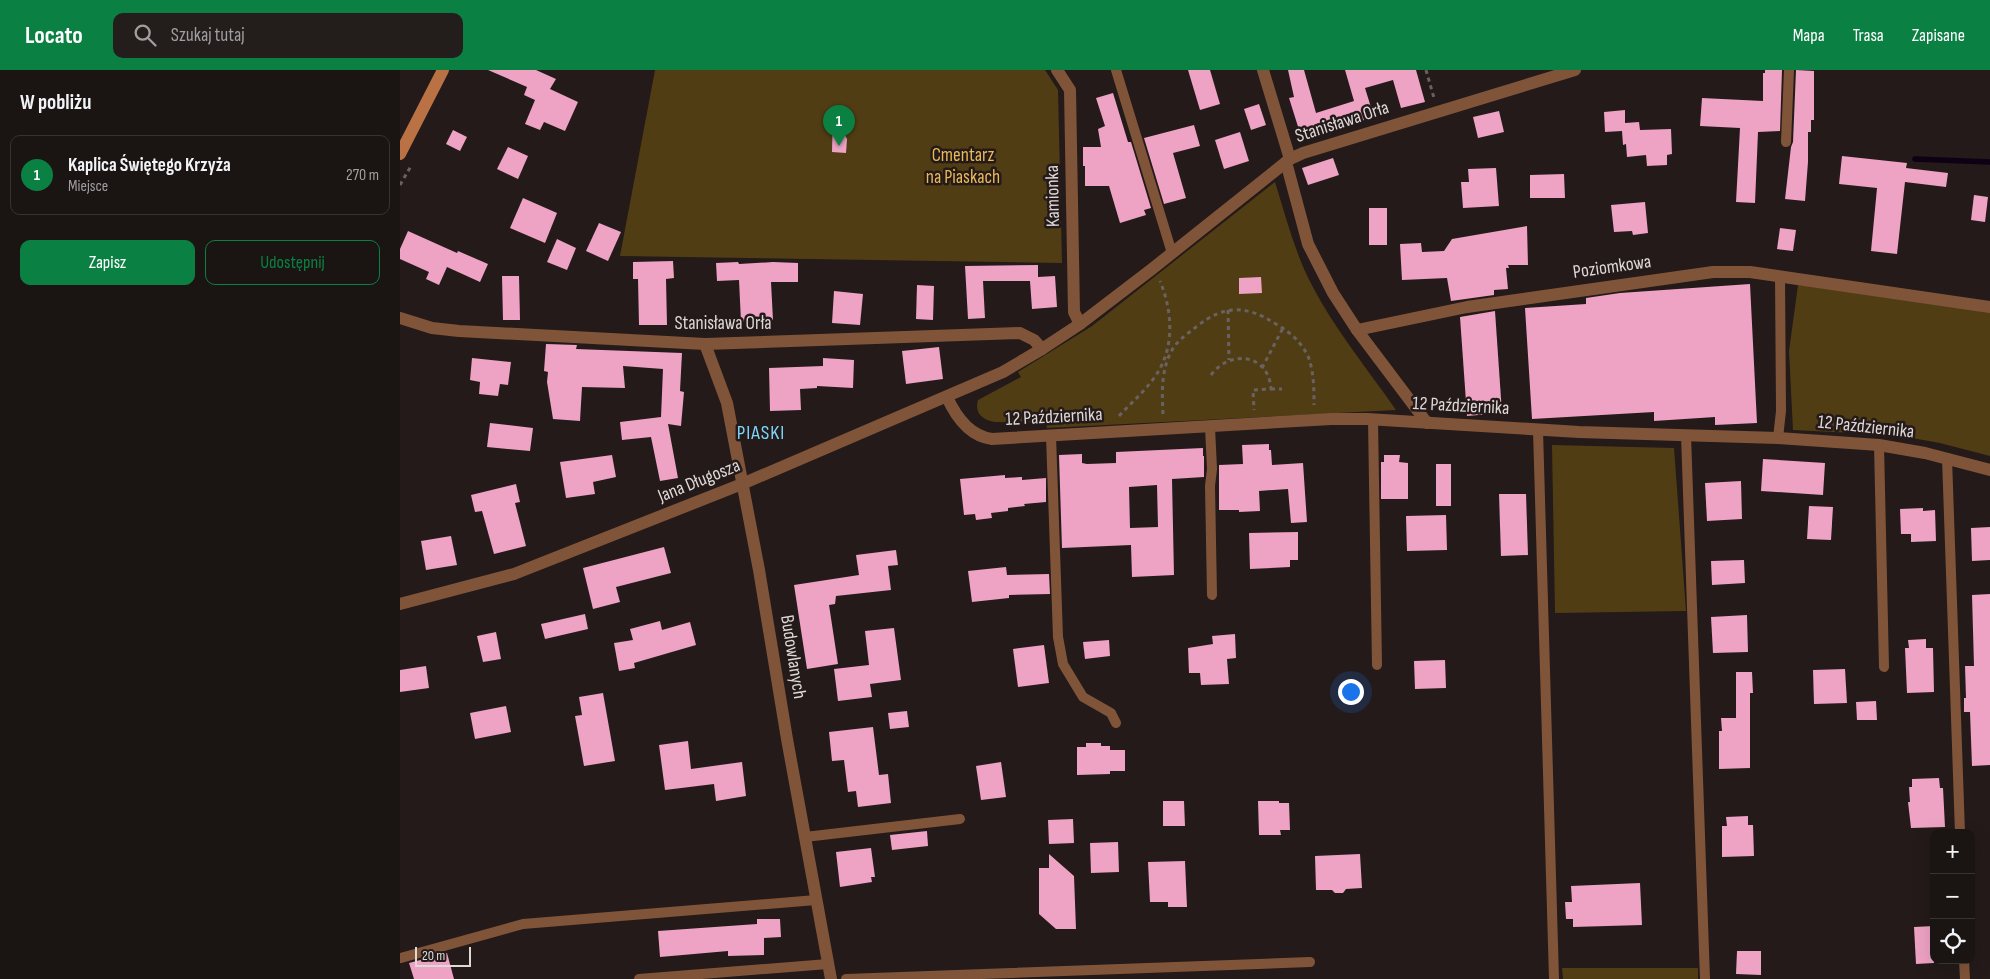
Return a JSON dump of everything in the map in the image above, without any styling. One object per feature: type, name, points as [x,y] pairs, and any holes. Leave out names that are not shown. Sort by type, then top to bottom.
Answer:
[{"type":"street","points":[[400,154],[443,70]]},
{"type":"street","name":"Kamionka","points":[[1057,70],[1070,90],[1074,312],[1080,324]]},
{"type":"street","points":[[1263,70],[1288,160],[1308,244],[1333,293],[1357,330],[1427,423]]},
{"type":"street","name":"Stanisława Orła","points":[[1080,324],[1288,160],[1303,152],[1438,111],[1552,73],[1575,70]]},
{"type":"street","name":"Poziomkowa","points":[[1357,330],[1467,308],[1713,272],[1750,272],[1990,307]]},
{"type":"street","name":"Stanisława Orła","points":[[400,318],[432,328],[458,331],[705,344],[1020,333],[1034,340],[1042,349]]},
{"type":"street","name":"Jana Długosza","points":[[400,604],[514,574],[742,484],[1002,372],[1080,324]]},
{"type":"street","name":"Budowlanych","points":[[705,344],[728,403],[760,570],[831,979]]},
{"type":"street","name":"12 Października","points":[[947,397],[957,416],[975,434],[983,438],[1003,439],[1332,419],[1372,420],[1538,430],[1778,438],[1879,445],[1947,458],[1990,470]]},
{"type":"lane","points":[[1116,70],[1172,253]]},
{"type":"lane","points":[[1786,142],[1788,70]]},
{"type":"lane","points":[[1778,438],[1781,411],[1780,276]]},
{"type":"lane","points":[[1372,420],[1377,665]]},
{"type":"lane","points":[[1210,427],[1212,595]]},
{"type":"lane","points":[[1538,430],[1554,979]]},
{"type":"lane","points":[[1686,435],[1705,979]]},
{"type":"lane","points":[[1051,436],[1058,637],[1063,664],[1083,697],[1111,713],[1116,723]]},
{"type":"lane","points":[[1879,445],[1884,667]]},
{"type":"lane","points":[[1947,458],[1960,829]]},
{"type":"lane","points":[[805,837],[960,819]]},
{"type":"lane","points":[[401,958],[523,924],[816,900]]},
{"type":"lane","points":[[846,979],[1310,962]]},
{"type":"lane","points":[[638,979],[828,964]]},
{"type":"lane","points":[[1964,964],[1965,979]]},
{"type":"path","points":[[1426,70],[1438,111]]},
{"type":"path","points":[[1152,269],[1159,280],[1168,305],[1170,334],[1163,380],[1163,418]]},
{"type":"path","points":[[1113,421],[1155,378],[1175,344],[1208,318],[1235,309],[1252,311],[1294,336],[1307,356],[1313,377],[1315,409]]},
{"type":"path","points":[[1228,310],[1229,360]]},
{"type":"path","points":[[1262,368],[1283,328]]},
{"type":"path","points":[[1211,375],[1216,368],[1229,360],[1246,359],[1257,363],[1262,368],[1270,380],[1271,390]]},
{"type":"path","points":[[1254,412],[1253,390],[1282,389]]},
{"type":"green space","name":"Cmentarz na Piaskach","points":[[655,70],[1045,70],[1058,90],[1062,263],[620,256]]},
{"type":"green space","points":[[1275,182],[1288,226],[1313,288],[1347,342],[1396,410],[1047,428],[1046,423],[995,422],[980,416],[977,409],[978,400],[1021,377],[1018,372],[1092,326]]},
{"type":"green space","points":[[1798,285],[1990,304],[1990,456],[1940,443],[1895,435],[1793,430],[1789,351]]},
{"type":"green space","points":[[1552,445],[1674,448],[1686,611],[1555,613]]},
{"type":"green space","points":[[1562,968],[1698,968],[1698,979],[1563,979]]},
{"type":"building","points":[[488,70],[536,70],[556,79],[550,89],[578,102],[565,131],[544,122],[540,130],[525,124],[535,100],[524,95],[527,87]]},
{"type":"building","points":[[1188,70],[1210,70],[1220,104],[1200,110]]},
{"type":"building","points":[[1288,70],[1304,70],[1316,113],[1354,101],[1345,70],[1416,70],[1425,102],[1401,108],[1393,80],[1365,88],[1374,117],[1339,128],[1337,122],[1300,133],[1289,98],[1294,97]]},
{"type":"building","points":[[1765,70],[1782,70],[1780,131],[1758,132],[1755,203],[1736,202],[1740,128],[1700,126],[1702,98],[1763,101],[1763,73],[1765,73]]},
{"type":"building","points":[[1796,70],[1814,71],[1814,120],[1811,120],[1811,132],[1808,132],[1805,201],[1785,199],[1793,142]]},
{"type":"building","points":[[1113,93],[1128,142],[1131,142],[1151,208],[1144,210],[1146,215],[1120,223],[1109,186],[1085,186],[1085,166],[1083,166],[1083,147],[1101,147],[1098,129],[1105,126],[1096,98]]},
{"type":"building","points":[[1259,104],[1266,125],[1251,130],[1244,109]]},
{"type":"building","points":[[1625,110],[1625,123],[1639,122],[1640,130],[1671,129],[1672,154],[1667,155],[1667,165],[1647,166],[1646,155],[1627,157],[1626,144],[1623,145],[1622,131],[1605,132],[1604,112]]},
{"type":"building","points":[[1499,111],[1504,132],[1478,138],[1473,117]]},
{"type":"building","points":[[833,113],[847,139],[846,153],[832,152]]},
{"type":"building","points":[[1194,125],[1200,146],[1173,153],[1186,198],[1164,204],[1144,138]]},
{"type":"building","points":[[453,130],[467,137],[460,151],[446,144]]},
{"type":"building","points":[[1240,132],[1249,161],[1224,169],[1215,140]]},
{"type":"building","points":[[508,147],[528,156],[518,179],[497,169]]},
{"type":"building","points":[[1842,156],[1907,163],[1906,168],[1948,173],[1946,187],[1905,182],[1897,254],[1871,251],[1877,188],[1839,184]]},
{"type":"building","points":[[1333,158],[1339,175],[1308,185],[1302,168]]},
{"type":"building","points":[[1496,168],[1499,206],[1463,208],[1461,182],[1469,182],[1468,169]]},
{"type":"building","points":[[1564,174],[1565,198],[1530,198],[1530,175]]},
{"type":"building","points":[[1974,195],[1988,197],[1985,222],[1971,220]]},
{"type":"building","points":[[523,198],[557,213],[545,243],[510,228]]},
{"type":"building","points":[[1645,202],[1648,233],[1633,235],[1632,231],[1614,232],[1611,205]]},
{"type":"building","points":[[1369,208],[1387,208],[1387,245],[1369,245]]},
{"type":"building","points":[[599,223],[621,232],[608,261],[586,251]]},
{"type":"building","points":[[1527,226],[1528,265],[1508,265],[1509,268],[1506,268],[1508,289],[1494,290],[1494,295],[1451,301],[1447,278],[1402,280],[1400,244],[1421,243],[1422,252],[1444,251],[1452,239]]},
{"type":"building","points":[[1780,228],[1796,230],[1793,251],[1777,249]]},
{"type":"building","points":[[408,231],[457,253],[458,251],[488,264],[480,282],[447,267],[439,285],[426,279],[429,272],[400,259],[400,249]]},
{"type":"building","points":[[557,239],[576,248],[567,270],[547,262]]},
{"type":"building","points":[[673,261],[674,278],[666,279],[667,325],[639,325],[638,279],[633,279],[633,262]]},
{"type":"building","points":[[738,262],[739,264],[798,263],[798,282],[771,282],[773,320],[741,322],[739,280],[717,281],[716,263]]},
{"type":"building","points":[[1038,265],[1038,277],[1055,276],[1057,307],[1032,309],[1030,281],[983,281],[985,318],[968,319],[965,266]]},
{"type":"building","points":[[502,276],[519,276],[520,320],[503,320]]},
{"type":"building","points":[[1261,277],[1262,293],[1239,294],[1239,278]]},
{"type":"building","points":[[1750,284],[1757,423],[1715,425],[1715,417],[1654,421],[1654,412],[1532,419],[1525,308],[1586,304],[1586,298],[1620,293]]},
{"type":"building","points":[[917,285],[934,286],[933,320],[916,319]]},
{"type":"building","points":[[834,291],[863,294],[860,325],[832,323]]},
{"type":"building","points":[[1495,311],[1502,413],[1467,416],[1460,317]]},
{"type":"building","points":[[546,344],[577,345],[576,349],[682,353],[680,391],[684,392],[681,426],[668,424],[678,478],[660,481],[651,437],[622,440],[620,422],[661,417],[663,369],[623,366],[625,388],[582,387],[580,421],[553,419],[547,382],[548,372],[544,371]]},
{"type":"building","points":[[939,347],[943,379],[906,384],[902,351]]},
{"type":"building","points":[[472,358],[511,362],[508,385],[500,384],[498,396],[479,394],[480,382],[470,380]]},
{"type":"building","points":[[823,358],[854,360],[853,388],[817,386],[817,388],[800,389],[801,410],[770,411],[769,368],[823,366]]},
{"type":"building","points":[[490,423],[533,428],[530,451],[487,447]]},
{"type":"building","points":[[1269,444],[1272,465],[1303,463],[1307,522],[1291,523],[1288,489],[1259,491],[1260,511],[1239,512],[1239,510],[1219,510],[1219,465],[1243,464],[1242,445]]},
{"type":"building","points":[[1203,448],[1204,477],[1172,479],[1174,575],[1132,577],[1131,545],[1062,548],[1059,455],[1082,454],[1082,463],[1087,464],[1116,463],[1116,452]],"holes":[[[1157,485],[1158,527],[1130,528],[1129,487]]]},
{"type":"building","points":[[612,455],[616,477],[593,482],[595,494],[566,498],[560,462]]},
{"type":"building","points":[[1384,455],[1400,455],[1399,462],[1408,463],[1408,499],[1381,499],[1381,462],[1384,462]]},
{"type":"building","points":[[1763,459],[1825,463],[1823,495],[1761,491]]},
{"type":"building","points":[[1436,464],[1451,464],[1451,506],[1436,506]]},
{"type":"building","points":[[1005,475],[1005,478],[1022,477],[1022,480],[1046,478],[1046,502],[1024,504],[1025,506],[1008,508],[1008,511],[991,513],[992,518],[976,520],[975,514],[964,515],[960,479]]},
{"type":"building","points":[[1741,481],[1742,519],[1707,521],[1705,483]]},
{"type":"building","points":[[516,484],[520,502],[515,503],[526,546],[494,554],[482,511],[475,512],[471,495]]},
{"type":"building","points":[[1499,494],[1526,494],[1528,555],[1501,556]]},
{"type":"building","points":[[1809,506],[1833,507],[1831,540],[1807,539]]},
{"type":"building","points":[[1923,508],[1923,511],[1935,510],[1936,541],[1911,542],[1911,534],[1901,534],[1900,509]]},
{"type":"building","points":[[1446,515],[1447,550],[1407,551],[1406,516]]},
{"type":"building","points":[[1990,527],[1990,560],[1972,561],[1971,528]]},
{"type":"building","points":[[1298,532],[1298,560],[1290,560],[1290,567],[1250,569],[1249,533]]},
{"type":"building","points":[[451,536],[457,565],[426,570],[421,541]]},
{"type":"building","points":[[664,547],[671,573],[616,587],[620,602],[593,609],[583,568]]},
{"type":"building","points":[[896,550],[898,565],[888,566],[891,590],[836,596],[835,604],[829,605],[838,664],[807,669],[794,585],[859,575],[856,555]]},
{"type":"building","points":[[1744,560],[1745,583],[1712,585],[1711,561]]},
{"type":"building","points":[[1006,567],[1007,575],[1049,574],[1050,594],[1009,595],[1009,598],[972,602],[968,571]]},
{"type":"building","points":[[1990,594],[1990,765],[1972,766],[1970,712],[1964,712],[1964,698],[1966,698],[1965,666],[1974,666],[1972,595]]},
{"type":"building","points":[[585,614],[588,629],[545,639],[541,624]]},
{"type":"building","points":[[1747,615],[1748,652],[1713,653],[1711,617]]},
{"type":"building","points":[[660,621],[662,630],[690,622],[696,645],[634,663],[635,668],[619,671],[614,643],[633,640],[630,629]]},
{"type":"building","points":[[894,628],[901,680],[870,684],[872,697],[838,701],[834,669],[869,665],[865,631]]},
{"type":"building","points":[[496,632],[501,659],[483,662],[477,636]]},
{"type":"building","points":[[1235,634],[1236,658],[1227,659],[1229,684],[1201,685],[1200,673],[1189,673],[1188,648],[1213,644],[1212,636]]},
{"type":"building","points":[[1926,639],[1926,648],[1933,648],[1934,692],[1907,693],[1905,648],[1909,648],[1908,640]]},
{"type":"building","points":[[1109,640],[1110,656],[1085,659],[1083,642]]},
{"type":"building","points":[[1044,645],[1049,683],[1018,687],[1013,649]]},
{"type":"building","points":[[1445,660],[1446,688],[1415,689],[1414,661]]},
{"type":"building","points":[[426,666],[429,688],[400,692],[400,670]]},
{"type":"building","points":[[1845,669],[1847,703],[1814,704],[1813,670]]},
{"type":"building","points":[[1736,672],[1752,672],[1753,693],[1750,693],[1750,768],[1719,769],[1719,731],[1722,731],[1721,718],[1736,718]]},
{"type":"building","points":[[603,693],[615,761],[584,766],[575,716],[582,715],[579,697]]},
{"type":"building","points":[[1876,701],[1877,720],[1857,720],[1856,702]]},
{"type":"building","points":[[506,706],[511,732],[475,739],[470,713]]},
{"type":"building","points":[[907,711],[909,727],[890,729],[888,713]]},
{"type":"building","points":[[873,727],[879,775],[888,774],[891,803],[858,807],[856,791],[848,792],[844,760],[832,761],[829,732]]},
{"type":"building","points":[[688,741],[691,769],[742,762],[746,796],[716,801],[714,784],[665,790],[659,745]]},
{"type":"building","points":[[1086,743],[1101,743],[1101,746],[1110,746],[1110,750],[1125,750],[1125,771],[1110,771],[1110,774],[1077,775],[1077,747],[1086,747]]},
{"type":"building","points":[[1001,762],[1006,797],[981,800],[976,766]]},
{"type":"building","points":[[1939,778],[1940,788],[1943,788],[1945,827],[1911,828],[1908,802],[1910,802],[1909,787],[1912,787],[1912,779]]},
{"type":"building","points":[[1163,801],[1184,801],[1185,826],[1163,826]]},
{"type":"building","points":[[1258,801],[1289,803],[1290,830],[1280,830],[1281,835],[1259,835]]},
{"type":"building","points":[[1748,816],[1748,825],[1753,825],[1754,856],[1722,857],[1722,826],[1727,826],[1726,817]]},
{"type":"building","points":[[1073,819],[1074,843],[1049,844],[1048,820]]},
{"type":"building","points":[[927,831],[928,846],[892,850],[890,835]]},
{"type":"building","points":[[1118,842],[1119,872],[1091,873],[1090,843]]},
{"type":"building","points":[[871,848],[875,877],[871,877],[872,882],[840,887],[836,852]]},
{"type":"building","points":[[1049,854],[1074,876],[1076,929],[1056,929],[1039,914],[1039,868],[1049,868]]},
{"type":"building","points":[[1360,854],[1362,888],[1346,889],[1343,893],[1335,893],[1332,890],[1316,890],[1315,856]]},
{"type":"building","points":[[1185,861],[1187,907],[1168,907],[1168,902],[1150,902],[1148,862]]},
{"type":"building","points":[[1640,883],[1642,925],[1573,927],[1573,919],[1566,919],[1565,902],[1572,902],[1571,886]]},
{"type":"building","points":[[757,919],[780,919],[781,937],[764,938],[764,955],[728,956],[728,951],[660,957],[658,931],[757,924]]},
{"type":"building","points":[[1930,926],[1930,963],[1916,964],[1914,927]]},
{"type":"building","points":[[1737,951],[1761,951],[1761,975],[1736,974]]},
{"type":"building","points":[[447,953],[454,979],[414,979],[409,963]]},
{"type":"waterway","points":[[1915,159],[1990,162]]},
{"type":"place","name":"Kaplica Świętego Krzyża","points":[[839,146]]},
{"type":"district","name":"PIASKI","points":[[761,433]]}]
